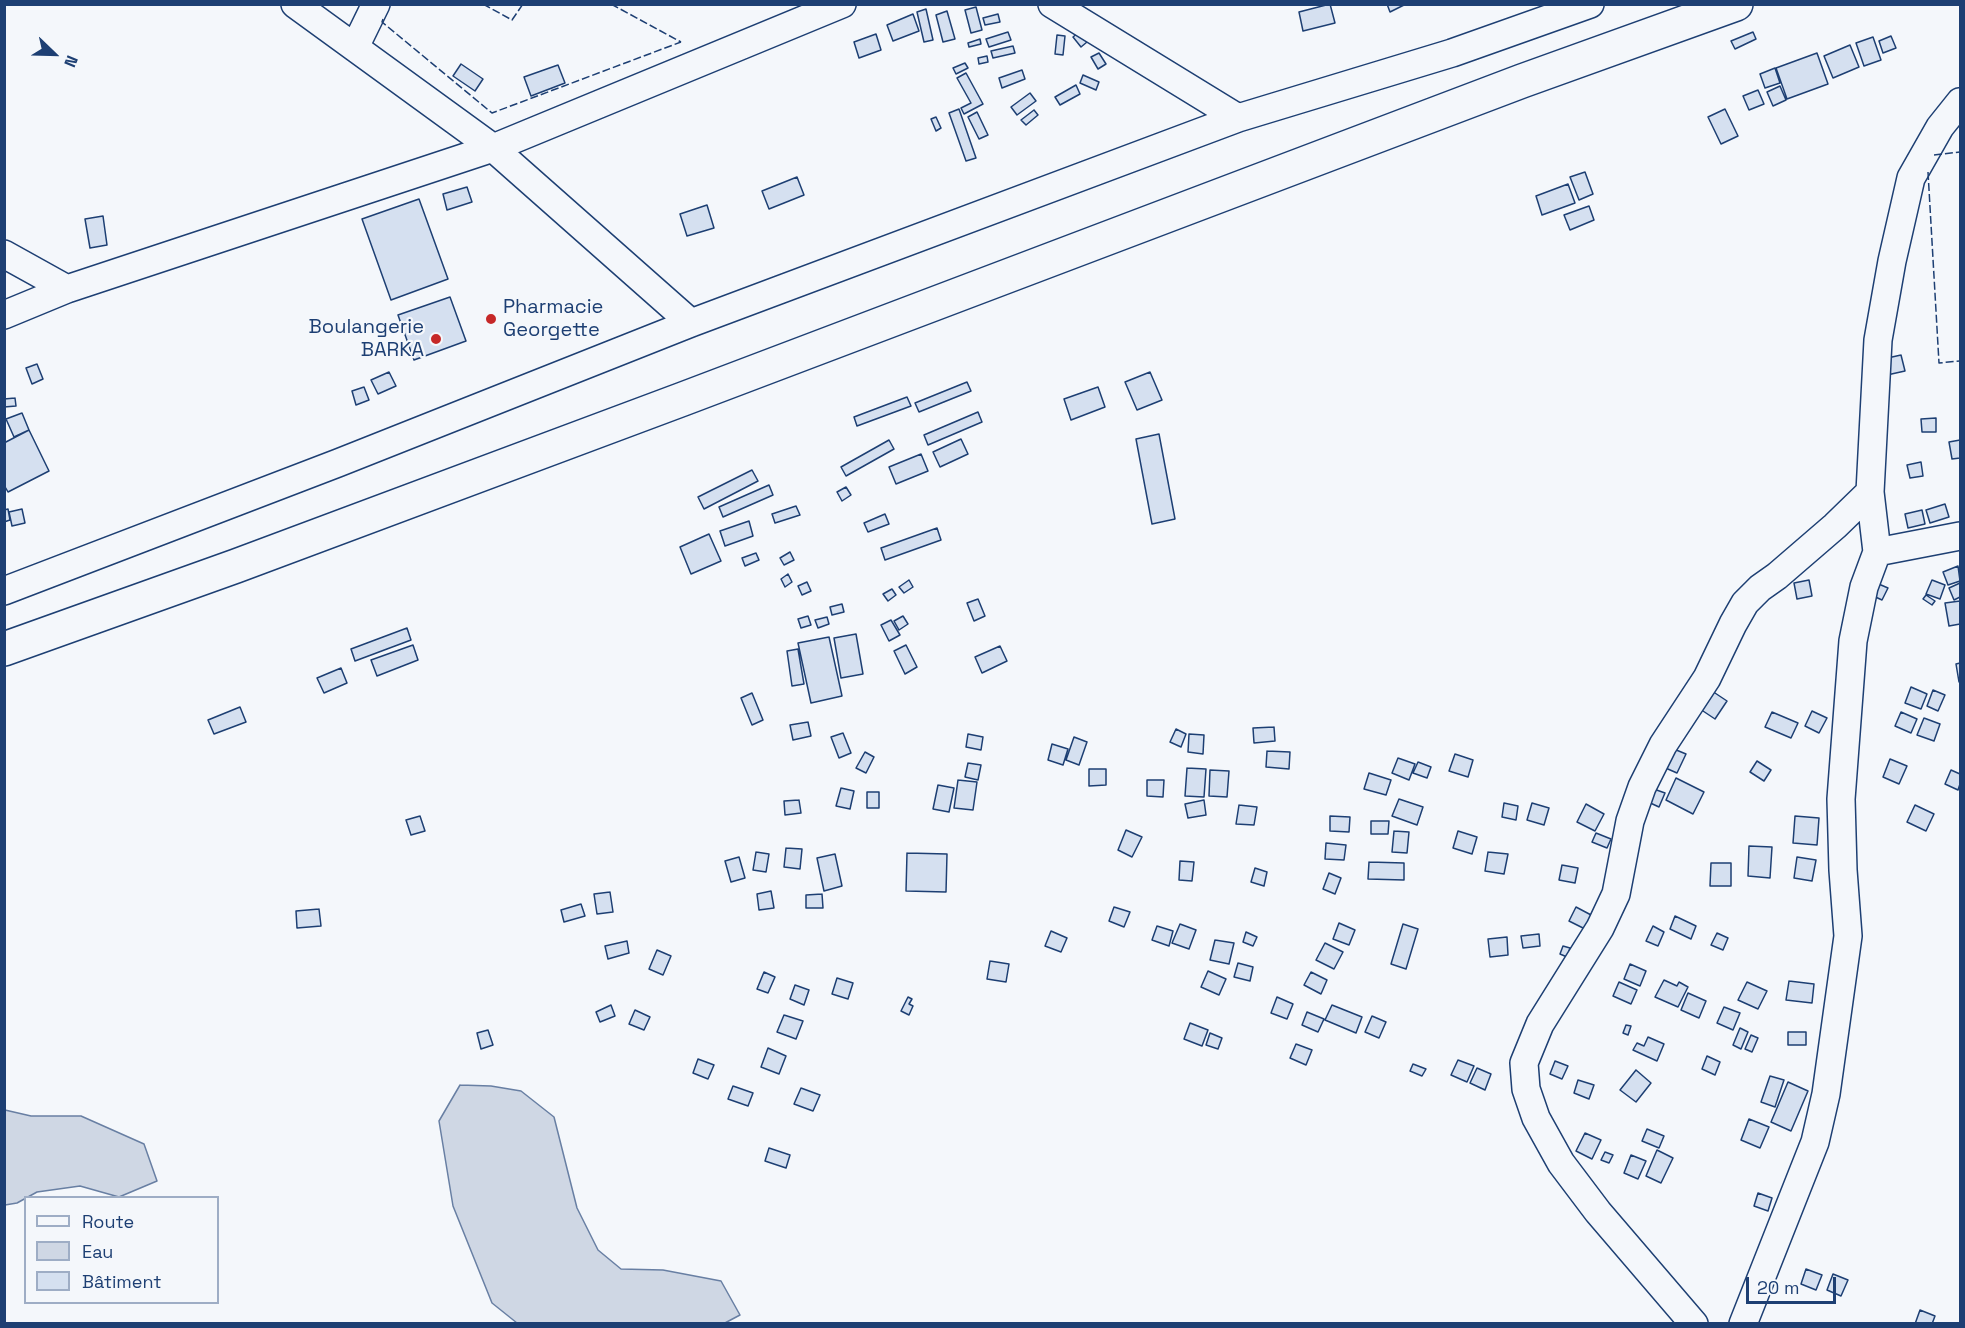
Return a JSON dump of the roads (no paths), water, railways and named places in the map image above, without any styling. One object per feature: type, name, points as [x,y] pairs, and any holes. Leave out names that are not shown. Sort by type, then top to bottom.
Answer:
[{"type":"main road","points":[[4,649],[618,423],[1522,81],[1736,4]]},
{"type":"street","points":[[295,4],[493,148],[691,323]]},
{"type":"street","points":[[355,47],[376,4]]},
{"type":"street","points":[[4,315],[67,289],[493,148],[842,4]]},
{"type":"street","points":[[1052,4],[1238,118]]},
{"type":"street","points":[[4,591],[338,463],[691,323],[1238,118],[1452,53],[1590,4]]},
{"type":"street","points":[[1743,1323],[1815,1142],[1826,1094],[1848,936],[1842,870],[1841,799],[1853,641],[1864,587],[1876,552],[1870,492],[1878,340],[1894,250],[1911,178],[1940,127],[1960,102]]},
{"type":"street","points":[[4,254],[67,289]]},
{"type":"street","points":[[1694,1323],[1598,1212],[1561,1164],[1536,1118],[1526,1089],[1524,1063],[1540,1024],[1600,928],[1616,894],[1630,821],[1642,787],[1662,745],[1707,678],[1732,624],[1745,603],[1760,588],[1806,551],[1870,492]]},
{"type":"street","points":[[1876,552],[1960,537]]},
{"type":"water","points":[[460,1085],[491,1086],[521,1091],[554,1117],[577,1208],[598,1250],[621,1269],[663,1270],[721,1281],[740,1315],[723,1324],[517,1323],[492,1303],[453,1206],[439,1121]]},
{"type":"water","points":[[5,1110],[31,1116],[81,1116],[144,1144],[157,1181],[121,1196],[80,1186],[37,1192],[24,1196],[24,1199],[17,1203],[5,1205]]},
{"type":"place","name":"Pharmacie Georgette","points":[[491,319]]},
{"type":"place","name":"Boulangerie BARKA","points":[[436,339]]}]
